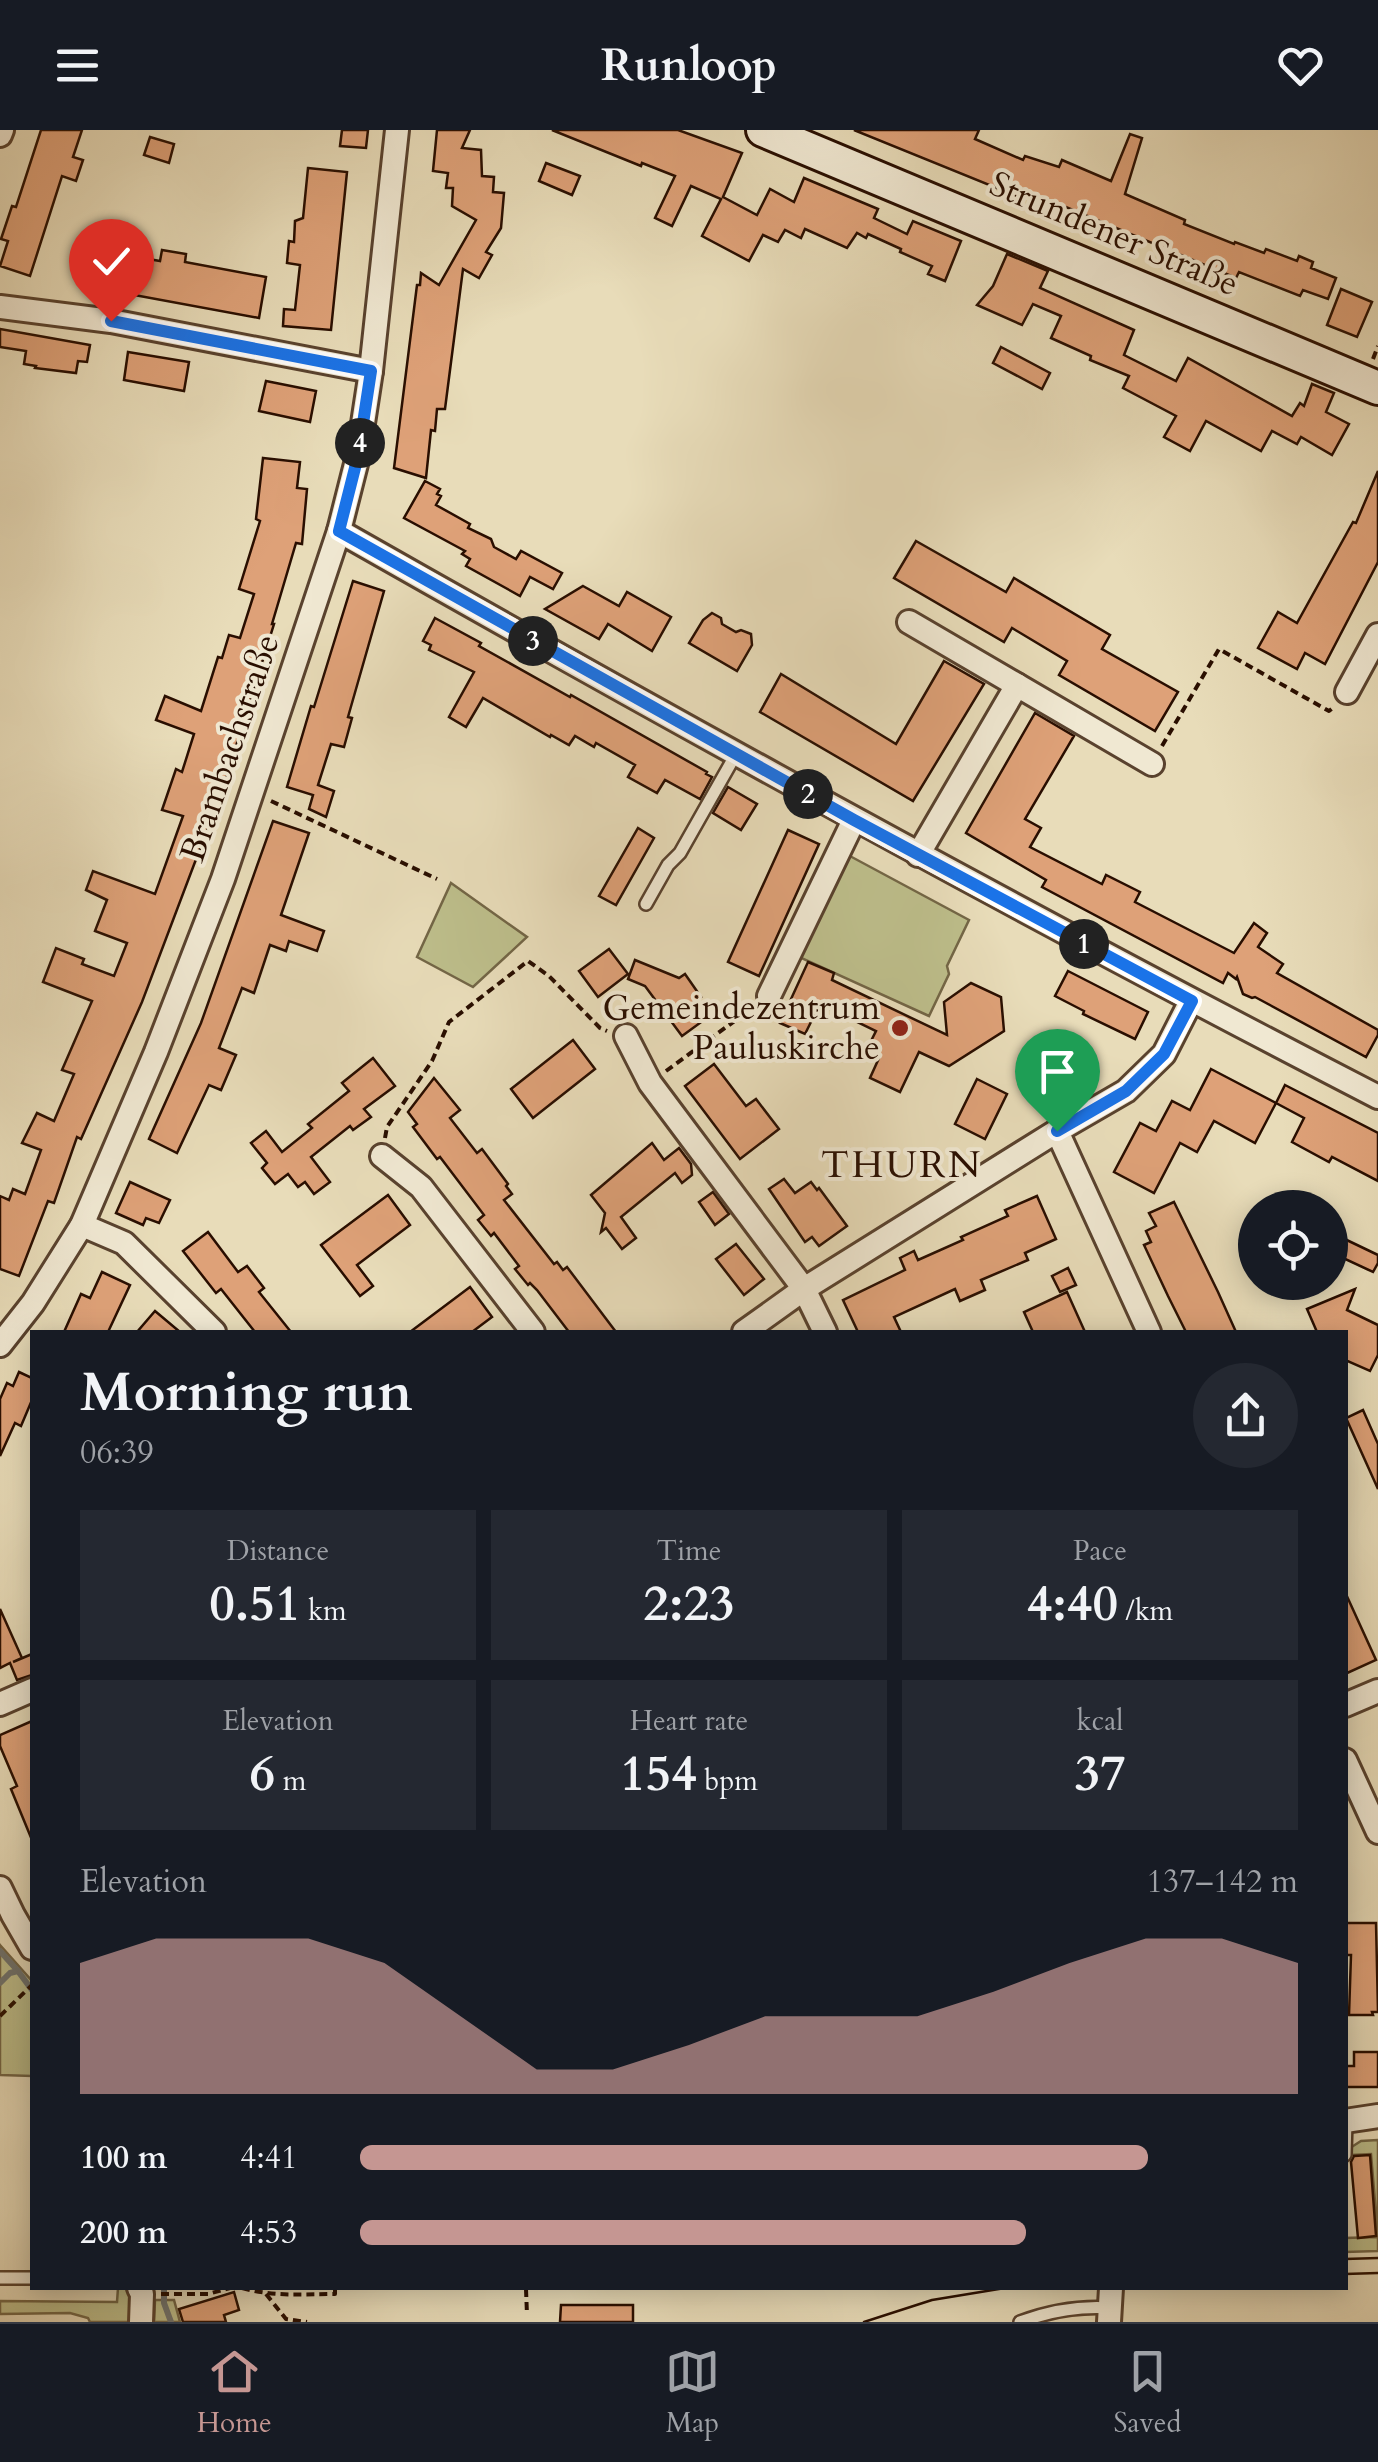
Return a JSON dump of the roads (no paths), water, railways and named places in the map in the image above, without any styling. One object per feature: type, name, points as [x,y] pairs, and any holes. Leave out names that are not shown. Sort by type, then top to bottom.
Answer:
[{"type":"street","name":"Brambachstraße","points":[[0,1345],[33,1303],[82,1224],[156,1052],[223,878],[339,531],[358,456],[371,371],[397,130]]},
{"type":"street","name":"Strundener Straße","points":[[763,130],[1378,388]]},
{"type":"street","points":[[0,307],[111,321],[371,371]]},
{"type":"street","points":[[339,531],[918,855],[1378,1098]]},
{"type":"street","points":[[909,622],[1152,764]]},
{"type":"street","points":[[1347,692],[1378,635]]},
{"type":"street","points":[[918,855],[1017,684]]},
{"type":"street","points":[[769,996],[854,820]]},
{"type":"street","points":[[747,1330],[804,1289],[1126,1091],[1164,1054],[1192,1001]]},
{"type":"street","points":[[626,1036],[650,1083],[804,1289],[824,1330]]},
{"type":"street","points":[[1057,1131],[1148,1330]]},
{"type":"street","points":[[382,1156],[421,1186],[530,1330]]},
{"type":"street","points":[[82,1224],[124,1244],[212,1330]]},
{"type":"street","points":[[0,1704],[30,1691]]},
{"type":"street","points":[[1348,1704],[1378,1691]]},
{"type":"street","points":[[1348,1767],[1378,1832]]},
{"type":"street","points":[[0,1888],[30,1945]]},
{"type":"street","points":[[1348,2121],[1378,2116]]},
{"type":"street","points":[[140,2290],[141,2322]]},
{"type":"lane","points":[[646,904],[668,865],[680,854],[736,754]]},
{"type":"lane","points":[[0,2278],[30,2278]]},
{"type":"lane","points":[[1020,2322],[1084,2306],[1110,2306]]},
{"type":"waterway","points":[[0,1951],[18,1971]]},
{"type":"waterway","points":[[0,1983],[18,1971],[30,1987]]},
{"type":"waterway","points":[[164,2290],[171,2322]]},
{"type":"tram line","points":[[1348,2259],[1378,2258]]},
{"type":"tram line","points":[[1348,2274],[1378,2273]]},
{"type":"tram line","points":[[864,2322],[932,2300],[993,2290]]},
{"type":"place","name":"Gemeindezentrum Pauluskirche","points":[[900,1028]]},
{"type":"district","name":"THURN","points":[[902,1165]]}]
